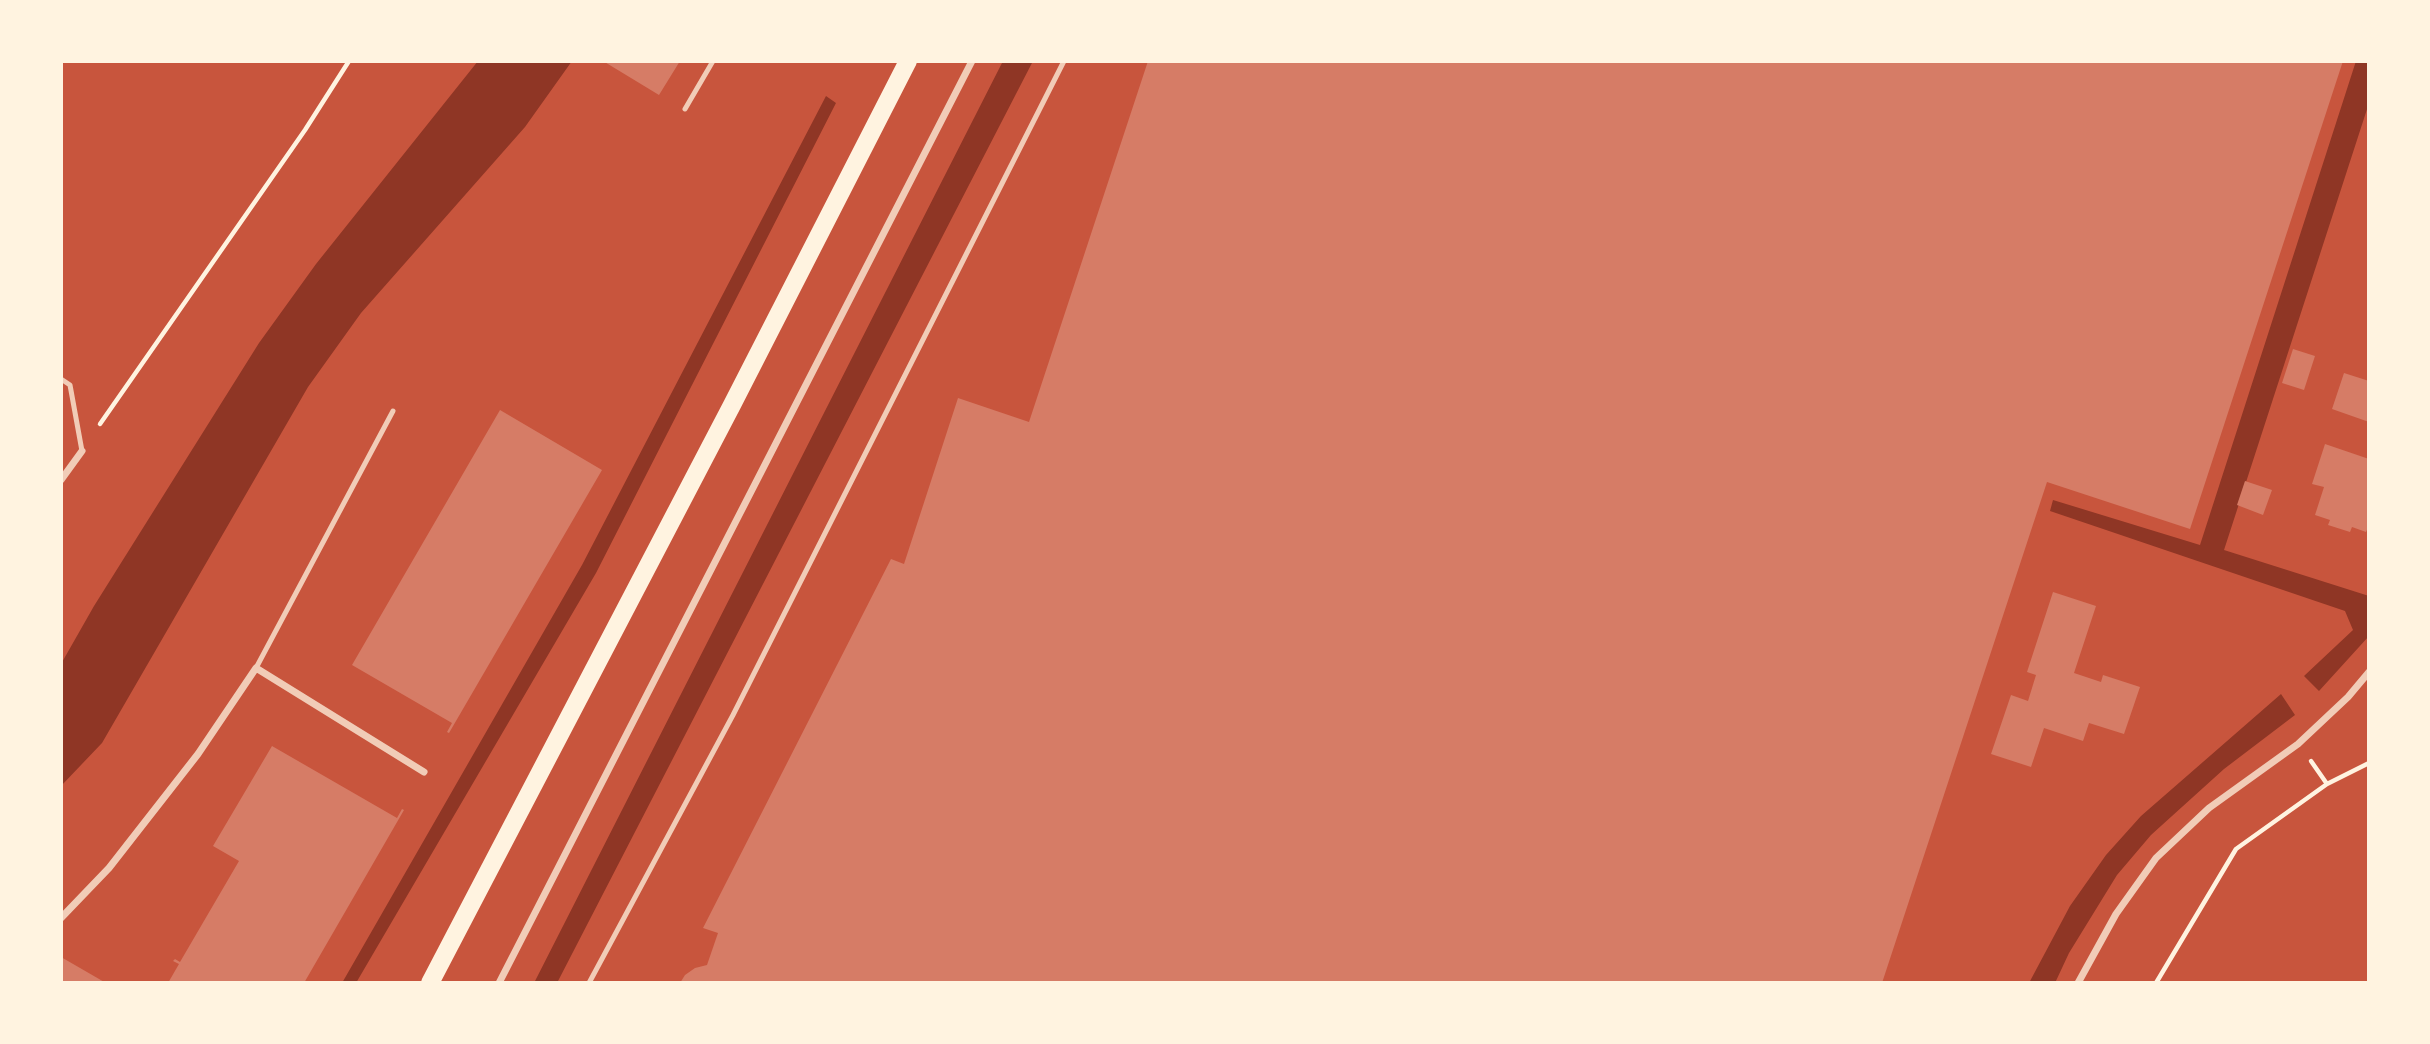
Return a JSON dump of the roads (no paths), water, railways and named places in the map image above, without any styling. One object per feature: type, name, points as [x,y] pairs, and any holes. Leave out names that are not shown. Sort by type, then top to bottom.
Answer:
[{"type":"main road","points":[[430,983],[726,417],[905,62]]},
{"type":"street","points":[[499,983],[972,61]]},
{"type":"street","points":[[61,480],[82,451]]},
{"type":"street","points":[[61,918],[109,868],[134,837],[198,754],[256,668],[424,772]]},
{"type":"street","points":[[2078,983],[2116,914],[2156,859],[2209,808],[2298,744],[2348,697],[2369,672]]},
{"type":"lane","points":[[685,109],[713,61]]},
{"type":"lane","points":[[589,983],[733,715],[1064,61]]},
{"type":"lane","points":[[61,379],[71,385],[82,451]]},
{"type":"lane","points":[[256,668],[393,411]]}]
